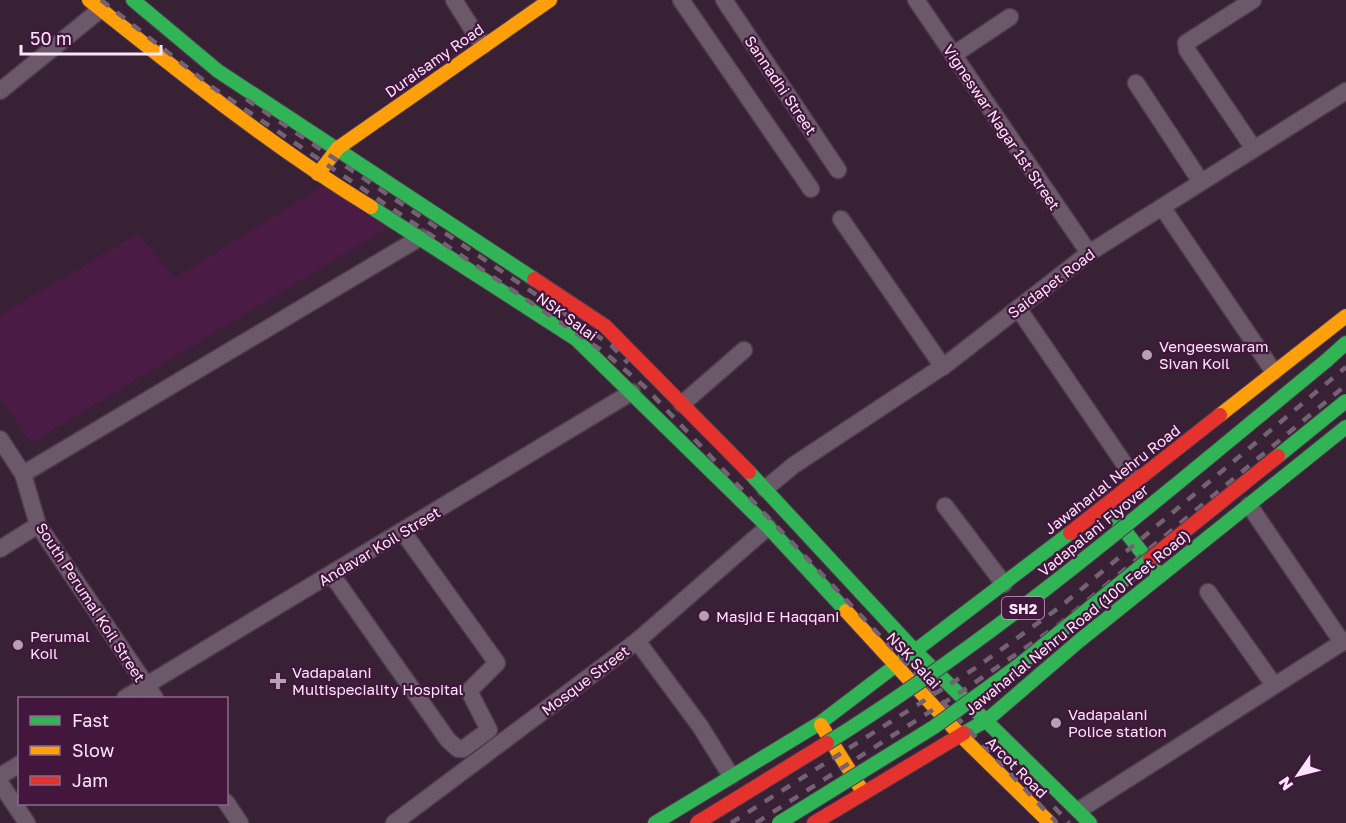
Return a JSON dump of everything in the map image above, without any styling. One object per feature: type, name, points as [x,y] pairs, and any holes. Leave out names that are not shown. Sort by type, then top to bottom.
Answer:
[{"type":"main road","points":[[134,0],[218,71],[605,326],[765,489],[916,652],[1090,823]]},
{"type":"main road","name":"Duraisamy Road","points":[[318,174],[338,148],[550,0]]},
{"type":"main road","name":"NSK Salai","points":[[95,4],[208,95],[318,174],[421,237],[576,339],[768,527],[960,735]]},
{"type":"main road","name":"Jawaharlal Nehru Road","points":[[896,665],[1004,584],[1346,316]]},
{"type":"main road","name":"Vadapalani Flyover","points":[[697,823],[894,701],[1033,601],[1346,343]]},
{"type":"main road","name":"SH2","points":[[779,823],[934,727],[1018,666],[1346,401]]},
{"type":"main road","name":"Jawaharlal Nehru Road (100 Feet Road)","points":[[814,823],[987,720],[1160,576],[1346,427]]},
{"type":"main road","points":[[1105,505],[1160,576]]},
{"type":"main road","points":[[655,823],[820,723],[896,665]]},
{"type":"main road","points":[[820,723],[864,794]]},
{"type":"main road","name":"Arcot Road","points":[[960,735],[1050,823]]},
{"type":"street","points":[[454,0],[483,46]]},
{"type":"street","points":[[681,0],[811,189]]},
{"type":"street","name":"Sannadhi Street","points":[[724,0],[838,170]]},
{"type":"street","name":"Vigneswar Nagar 1st Street","points":[[916,0],[1089,253]]},
{"type":"street","points":[[1253,0],[1186,43],[1187,50],[1254,149]]},
{"type":"street","points":[[0,91],[95,4]]},
{"type":"street","points":[[953,55],[1010,17]]},
{"type":"street","points":[[1136,83],[1201,182]]},
{"type":"street","name":"Saidapet Road","points":[[765,489],[794,465],[944,366],[1089,253],[1346,91]]},
{"type":"street","points":[[1162,207],[1274,372]]},
{"type":"street","points":[[842,219],[944,366]]},
{"type":"street","points":[[23,474],[421,237]]},
{"type":"street","points":[[1018,308],[1136,481]]},
{"type":"street","points":[[682,404],[744,350]]},
{"type":"street","name":"Andavar Koil Street","points":[[132,697],[151,692],[332,574],[632,392]]},
{"type":"street","name":"South Perumal Koil Street","points":[[0,439],[23,474],[38,525],[151,692]]},
{"type":"street","points":[[1079,810],[1344,641],[1249,505]]},
{"type":"street","points":[[945,506],[1004,584]]},
{"type":"street","points":[[0,549],[38,525]]},
{"type":"street","name":"Mosque Street","points":[[394,823],[637,641],[768,527]]},
{"type":"street","points":[[332,574],[448,740],[458,749],[463,749],[489,730],[469,691],[497,663],[404,532]]},
{"type":"street","points":[[1208,592],[1274,684]]},
{"type":"street","points":[[637,641],[700,726],[731,776]]},
{"type":"street","points":[[0,776],[18,765]]},
{"type":"street","points":[[0,783],[27,823]]},
{"type":"street","points":[[228,805],[240,823]]},
{"type":"shaded area","points":[[337,177],[403,219],[31,443],[0,397],[0,315],[138,234],[175,278]]},
{"type":"railway","points":[[101,0],[212,87],[604,352],[645,387],[1057,823]]},
{"type":"railway","points":[[246,99],[611,345],[628,363]]},
{"type":"railway","points":[[731,823],[977,667],[1060,607],[1346,367]]},
{"type":"railway","points":[[756,823],[967,688],[1057,626],[1346,385]]},
{"type":"railway","points":[[1054,807],[1069,823]]},
{"type":"traffic: fast","points":[[133,0],[218,71],[534,279]]},
{"type":"traffic: fast","points":[[371,207],[576,339],[768,527],[846,611]]},
{"type":"traffic: fast","points":[[1326,361],[1346,343]]},
{"type":"traffic: fast","points":[[827,743],[893,700],[1020,608],[1144,511],[1326,361]]},
{"type":"traffic: fast","points":[[1278,456],[1346,401]]},
{"type":"traffic: fast","points":[[964,733],[987,720],[1079,641],[1346,427]]},
{"type":"traffic: fast","points":[[749,472],[916,652],[1090,823]]},
{"type":"traffic: fast","points":[[1112,514],[1160,576]]},
{"type":"traffic: fast","points":[[655,823],[820,723],[1070,533]]},
{"type":"traffic: fast","points":[[779,823],[934,727],[1018,666],[1150,559]]},
{"type":"traffic: slow","points":[[89,0],[262,134],[371,207]]},
{"type":"traffic: slow","points":[[318,174],[338,148],[550,0]]},
{"type":"traffic: slow","points":[[1220,415],[1346,316]]},
{"type":"traffic: slow","points":[[846,611],[960,735],[1050,823]]},
{"type":"traffic: slow","points":[[821,725],[863,792]]},
{"type":"traffic: jam","points":[[534,279],[605,326],[749,472]]},
{"type":"traffic: jam","points":[[1070,533],[1220,415]]},
{"type":"traffic: jam","points":[[1150,559],[1278,456]]},
{"type":"traffic: jam","points":[[814,823],[964,733]]},
{"type":"traffic: jam","points":[[697,823],[827,743]]},
{"type":"place","name":"Vengeeswaram Sivan Koil","points":[[1147,355]]},
{"type":"place","name":"Masjid E Haqqani","points":[[704,616]]},
{"type":"place","name":"Perumal Koil","points":[[18,645]]},
{"type":"place","name":"Vadapalani Multispeciality Hospital","points":[[278,681]]},
{"type":"place","name":"Vadapalani Police station","points":[[1056,723]]}]
